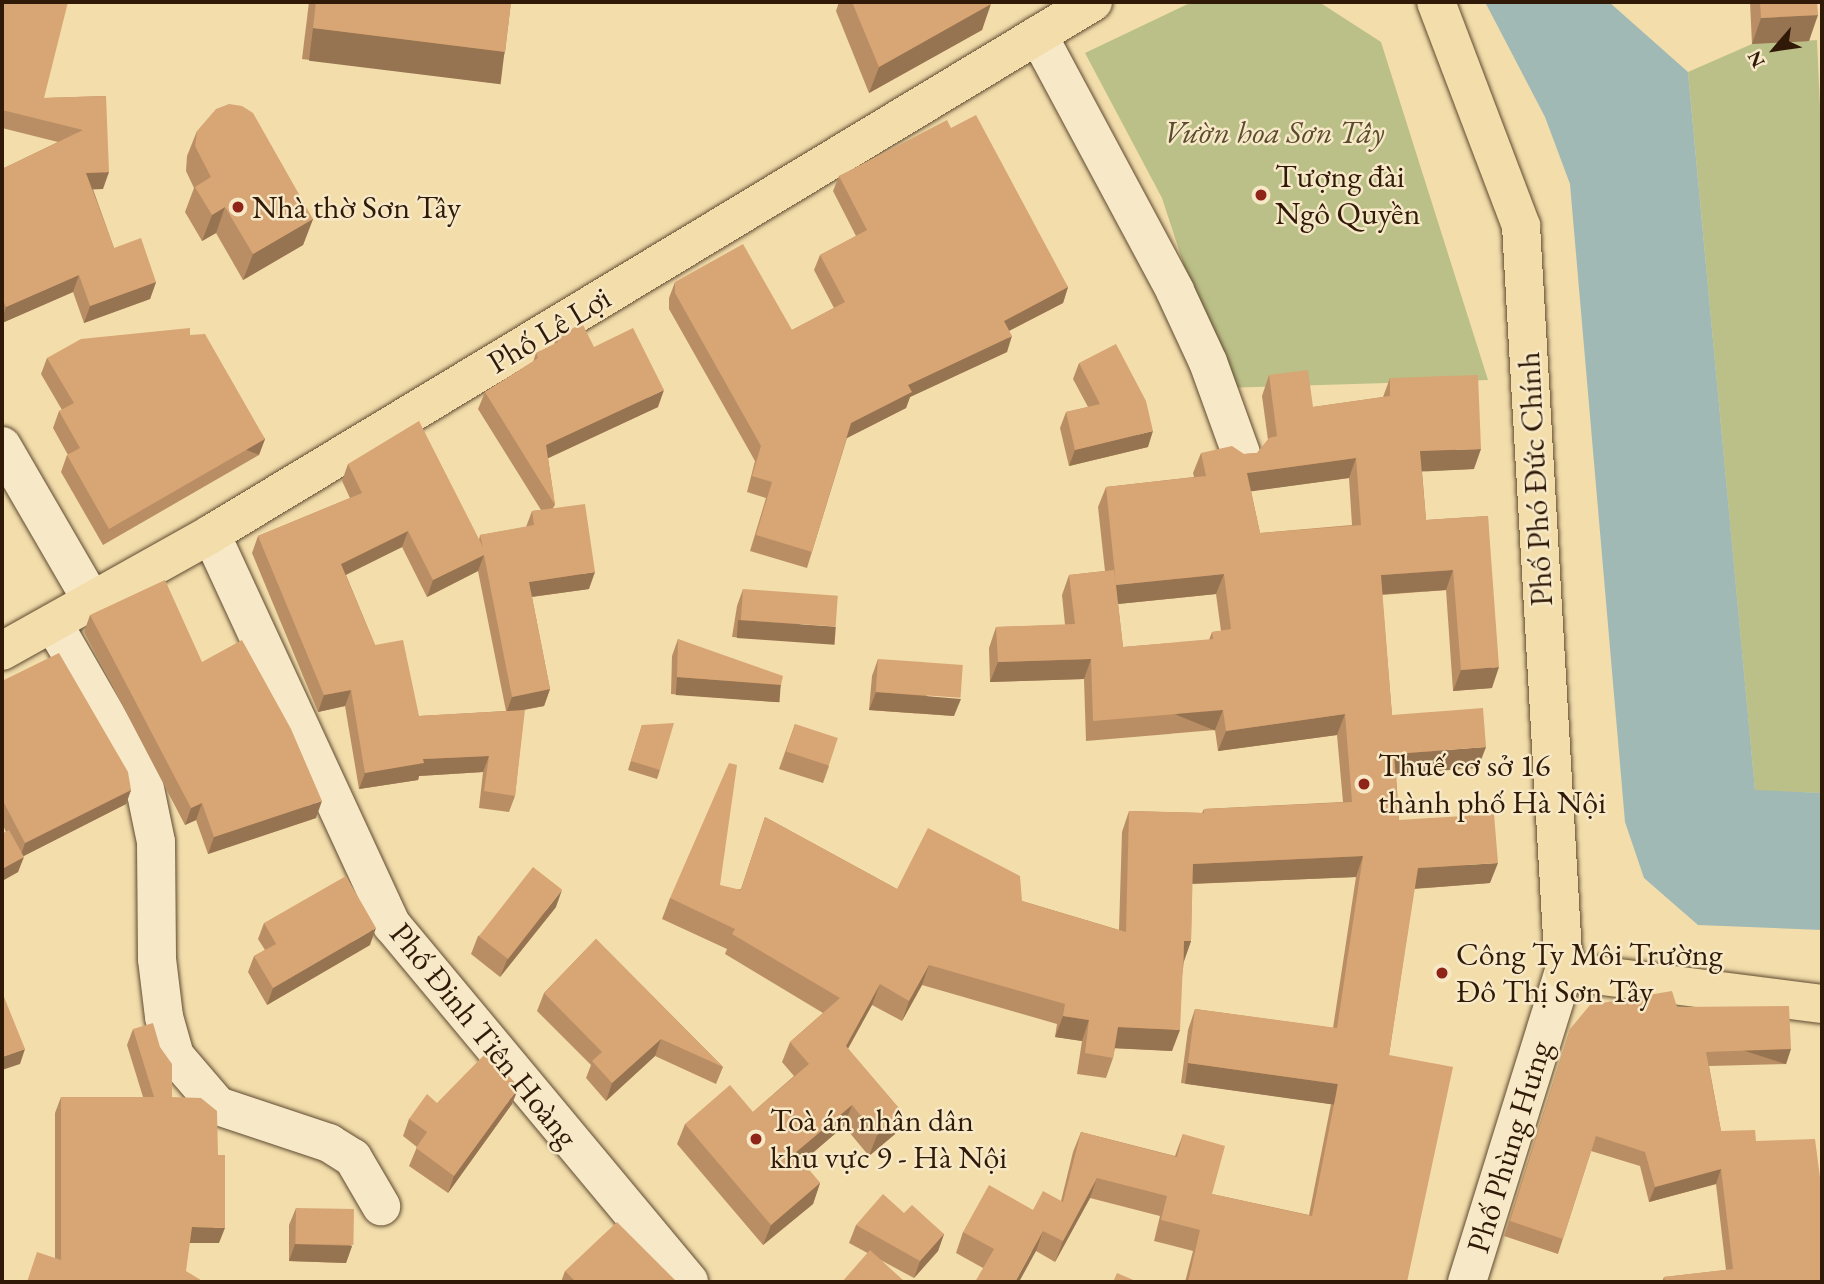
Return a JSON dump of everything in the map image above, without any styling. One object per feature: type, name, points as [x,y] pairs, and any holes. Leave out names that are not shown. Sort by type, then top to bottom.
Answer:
[{"type":"main road","name":"Phố Lê Lợi","points":[[2,651],[211,534],[1093,2]]},
{"type":"main road","name":"Phố Phó Đức Chính","points":[[1436,2],[1521,226],[1564,971]]},
{"type":"main road","points":[[1564,971],[1822,1004]]},
{"type":"street","points":[[1038,36],[1175,291],[1208,362],[1241,453]]},
{"type":"street","points":[[2,446],[92,601]]},
{"type":"street","name":"Phố Đinh Tiên Hoàng","points":[[211,534],[391,925],[689,1282]]},
{"type":"street","points":[[53,623],[143,779],[156,842],[163,1006],[175,1056],[218,1105],[329,1143],[353,1158],[381,1206]]},
{"type":"street","name":"Phố Phùng Hưng","points":[[1467,1282],[1564,971]]},
{"type":"green space","name":"Vườn hoa Sơn Tây","points":[[1192,2],[1319,2],[1381,42],[1488,380],[1224,388],[1162,198],[1085,53]]},
{"type":"green space","points":[[1817,40],[1822,152],[1822,793],[1755,791],[1688,72],[1752,44]]},
{"type":"water","points":[[1485,2],[1609,2],[1688,72],[1755,790],[1822,793],[1822,930],[1698,925],[1644,878],[1625,822],[1570,184],[1545,117]]},
{"type":"building","points":[[2,2],[68,2],[44,98],[106,96],[109,172],[86,173],[114,248],[141,238],[156,282],[90,306],[79,275],[6,307],[2,298],[2,169],[83,130],[2,110]]},
{"type":"building","points":[[316,2],[511,2],[505,52],[313,28]]},
{"type":"building","points":[[852,2],[990,2],[991,4],[879,67]]},
{"type":"building","points":[[1760,2],[1817,2],[1818,15],[1761,18]]},
{"type":"building","name":"Nhà thờ Sơn Tây","points":[[229,104],[242,106],[253,113],[313,219],[253,254],[225,207],[212,215],[195,187],[211,177],[195,146],[197,131],[216,109]]},
{"type":"building","points":[[976,115],[1068,287],[1004,321],[1012,336],[908,385],[912,392],[851,423],[812,552],[756,535],[772,482],[752,476],[761,446],[675,293],[675,282],[743,244],[792,330],[845,302],[820,255],[867,230],[839,176],[947,120],[951,128]]},
{"type":"building","points":[[582,323],[594,347],[633,328],[664,390],[546,445],[555,505],[485,392],[538,358],[536,353],[558,342],[556,338]]},
{"type":"building","points":[[190,328],[190,335],[205,334],[265,439],[109,529],[67,455],[80,448],[59,411],[74,403],[47,358],[81,339]]},
{"type":"building","points":[[1116,344],[1146,401],[1153,431],[1075,450],[1066,412],[1100,404],[1079,363]]},
{"type":"building","points":[[1308,370],[1313,407],[1390,396],[1390,378],[1478,375],[1481,449],[1420,451],[1426,520],[1488,516],[1499,667],[1461,670],[1453,570],[1381,575],[1392,715],[1483,708],[1486,747],[1394,754],[1399,820],[1494,814],[1498,863],[1418,868],[1389,1055],[1453,1067],[1407,1282],[1188,1282],[1200,1230],[1161,1220],[1167,1196],[1097,1178],[1063,1241],[1043,1231],[1015,1282],[975,1282],[994,1249],[963,1232],[989,1185],[1033,1210],[1043,1191],[1063,1202],[1081,1132],[1177,1157],[1183,1134],[1225,1146],[1212,1194],[1312,1216],[1338,1084],[1188,1063],[1195,1009],[1337,1028],[1363,856],[1193,864],[1191,941],[1184,941],[1180,1030],[1118,1027],[1113,1058],[1085,1053],[1089,1020],[1063,1016],[1065,1004],[929,965],[909,1001],[880,984],[846,1046],[903,1113],[877,1135],[852,1105],[795,1153],[820,1183],[771,1225],[685,1124],[730,1085],[753,1112],[809,1064],[790,1042],[840,998],[732,934],[735,929],[670,898],[729,763],[737,765],[720,885],[741,890],[765,817],[897,889],[928,828],[1020,876],[1022,901],[1126,932],[1129,811],[1204,813],[1204,809],[1352,802],[1345,714],[1226,731],[1223,710],[1093,721],[1091,659],[998,662],[996,627],[1075,624],[1069,575],[1114,570],[1116,585],[1106,487],[1206,476],[1201,453],[1232,446],[1244,454],[1257,453],[1269,438],[1277,436],[1269,375]],"holes":[[[1356,458],[1361,525],[1260,533],[1247,473]],[[1224,574],[1231,629],[1212,632],[1213,639],[1123,647],[1116,585]]]},
{"type":"building","points":[[419,421],[483,547],[480,535],[534,525],[532,511],[585,504],[595,572],[529,582],[550,689],[512,697],[484,555],[433,580],[408,531],[341,564],[375,645],[403,640],[419,716],[525,710],[515,796],[484,791],[489,756],[423,759],[424,763],[365,773],[351,690],[324,695],[258,536],[362,493],[348,464]]},
{"type":"building","points":[[165,580],[202,662],[242,640],[291,729],[322,801],[214,837],[202,803],[191,808],[90,615]]},
{"type":"building","points":[[743,589],[838,596],[836,627],[741,620]]},
{"type":"building","points":[[678,639],[783,676],[781,685],[677,677]]},
{"type":"building","points":[[59,653],[128,772],[131,790],[25,843],[2,799],[2,681]]},
{"type":"building","points":[[878,659],[963,665],[960,698],[876,692]]},
{"type":"building","points":[[674,723],[660,770],[631,761],[642,725]]},
{"type":"building","points":[[795,724],[838,738],[829,765],[786,752]]},
{"type":"building","points":[[9,830],[24,857],[2,869],[2,834]]},
{"type":"building","points":[[533,867],[562,890],[508,959],[479,936]]},
{"type":"building","points":[[346,876],[376,928],[273,988],[254,956],[276,944],[264,923]]},
{"type":"building","points":[[596,939],[723,1067],[661,1039],[612,1083],[592,1061],[602,1052],[544,993]]},
{"type":"building","points":[[1672,991],[1677,1007],[1789,1006],[1791,1049],[1706,1052],[1721,1131],[1755,1130],[1756,1141],[1815,1139],[1822,1193],[1822,1282],[1665,1282],[1664,1277],[1733,1269],[1721,1169],[1655,1187],[1645,1152],[1596,1136],[1563,1239],[1510,1221],[1570,1029],[1590,1005]]},
{"type":"building","points":[[2,992],[25,1049],[2,1057]]},
{"type":"building","points":[[153,1023],[160,1047],[172,1064],[172,1097],[201,1098],[217,1111],[218,1155],[225,1155],[225,1228],[192,1227],[186,1271],[204,1282],[27,1282],[37,1252],[61,1260],[61,1097],[154,1097],[133,1029]]},
{"type":"building","points":[[487,1052],[519,1087],[454,1176],[416,1148],[427,1132],[409,1119],[427,1094],[437,1103]]},
{"type":"building","points":[[883,1194],[904,1213],[912,1205],[944,1234],[920,1261],[856,1225]]},
{"type":"building","points":[[296,1208],[354,1209],[353,1245],[295,1244]]},
{"type":"building","points":[[617,1222],[677,1282],[576,1282],[565,1271]]},
{"type":"building","points":[[870,1250],[905,1282],[842,1282]]},
{"type":"building","points":[[1117,1273],[1138,1282],[1113,1282]]},
{"type":"place","name":"Tượng đài Ngô Quyền","points":[[1261,195]]},
{"type":"place","name":"Nhà thờ Sơn Tây","points":[[238,207]]},
{"type":"place","name":"Thuế cơ sở 16 thành phố Hà Nội","points":[[1364,784]]},
{"type":"place","name":"Công Ty Môi Trường Đô Thị Sơn Tây","points":[[1442,973]]},
{"type":"place","name":"Toà án nhân dân khu vực 9 - Hà Nội","points":[[756,1139]]}]
